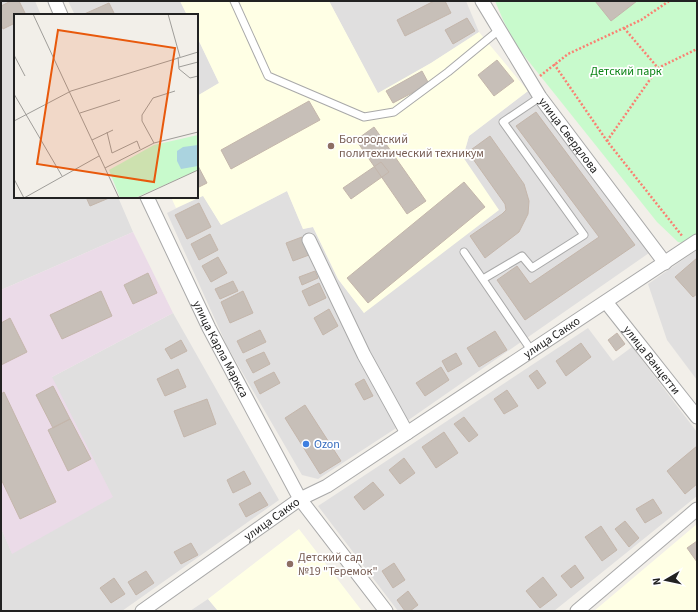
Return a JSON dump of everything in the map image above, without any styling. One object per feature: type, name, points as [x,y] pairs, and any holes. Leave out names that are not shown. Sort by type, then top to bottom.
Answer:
[{"type":"street","points":[[54,1],[60,14]]},
{"type":"street","name":"улица Свердлова","points":[[482,1],[530,83],[665,263]]},
{"type":"street","name":"улица Карла Маркса","points":[[147,198],[209,328],[300,499],[386,611]]},
{"type":"street","points":[[309,240],[364,355],[406,433]]},
{"type":"street","name":"улица Сакко","points":[[142,611],[300,499],[327,486],[693,244]]},
{"type":"street","name":"улица Ванцетти","points":[[606,302],[697,417]]},
{"type":"street","points":[[577,611],[697,509]]},
{"type":"lane","points":[[234,1],[268,76],[364,117],[394,112],[448,72],[499,30]]},
{"type":"lane","points":[[483,279],[522,256],[532,268],[584,235],[503,122],[540,97]]},
{"type":"lane","points":[[464,252],[531,350]]},
{"type":"path","points":[[530,83],[568,54],[642,20],[669,1]]},
{"type":"path","points":[[624,28],[658,68]]},
{"type":"path","points":[[607,141],[658,68],[697,49]]},
{"type":"path","points":[[554,64],[607,141],[693,244]]},
{"type":"shaded area","points":[[1,1],[35,1],[41,14],[14,14],[14,198],[118,198],[133,232],[1,290]]},
{"type":"shaded area","points":[[68,1],[180,1],[186,14],[74,14]]},
{"type":"shaded area","name":"Богородский политехнический техникум","points":[[180,1],[329,1],[378,93],[431,63],[479,32],[528,91],[469,136],[463,157],[499,210],[364,313],[338,279],[313,227],[303,229],[287,191],[221,225],[203,196],[176,208],[171,198],[198,198],[198,95],[219,83],[198,39],[198,14],[186,14]]},
{"type":"shaded area","points":[[329,1],[466,1],[479,32],[431,63],[378,94]]},
{"type":"shaded area","points":[[198,39],[219,83],[198,95]]},
{"type":"shaded area","points":[[528,91],[649,253],[407,421],[318,479],[302,475],[227,346],[167,213],[203,195],[221,225],[287,191],[303,229],[313,227],[338,279],[364,313],[463,157],[469,136]]},
{"type":"shaded area","points":[[133,232],[173,313],[52,377],[113,497],[12,554],[1,528],[1,290]]},
{"type":"shaded area","points":[[697,250],[697,380],[667,340],[648,284]]},
{"type":"shaded area","points":[[173,313],[279,500],[122,611],[1,611],[1,528],[12,553],[52,377]]},
{"type":"shaded area","points":[[588,328],[613,361],[632,347],[697,432],[697,496],[554,611],[398,611],[318,506]]},
{"type":"shaded area","points":[[697,524],[697,611],[594,611]]},
{"type":"shaded area","name":"Детский сад №19 \"Теремок\"","points":[[299,529],[362,611],[218,611],[208,599]]},
{"type":"shaded area","points":[[208,599],[218,611],[190,611]]},
{"type":"green space","name":"Детский парк","points":[[495,1],[697,1],[697,235],[683,243],[678,242],[657,222],[518,48]]},
{"type":"building","points":[[11,1],[19,1],[26,14],[14,14],[14,24],[3,29],[1,24],[1,6]]},
{"type":"building","points":[[434,1],[445,1],[451,13],[405,36],[397,20]]},
{"type":"building","points":[[595,1],[637,1],[611,21]]},
{"type":"building","points":[[109,3],[114,14],[84,14]]},
{"type":"building","points":[[467,18],[475,31],[453,44],[445,30]]},
{"type":"building","points":[[497,60],[514,81],[494,96],[478,75]]},
{"type":"building","points":[[422,71],[429,84],[393,103],[386,91]]},
{"type":"building","points":[[309,101],[320,120],[231,169],[221,150]]},
{"type":"building","points":[[536,112],[635,245],[525,320],[497,280],[517,266],[530,284],[599,237],[516,126]]},
{"type":"building","points":[[374,127],[426,201],[407,214],[356,140]]},
{"type":"building","points":[[490,136],[524,184],[529,201],[528,214],[519,232],[485,258],[470,236],[506,210],[505,204],[468,152]]},
{"type":"building","points":[[381,162],[389,172],[351,199],[343,188]]},
{"type":"building","points":[[198,166],[207,183],[198,188]]},
{"type":"building","points":[[464,182],[485,207],[368,303],[347,278]]},
{"type":"building","points":[[86,198],[109,198],[90,206]]},
{"type":"building","points":[[199,203],[211,227],[187,239],[175,215]]},
{"type":"building","points":[[210,234],[218,250],[199,260],[191,244]]},
{"type":"building","points":[[302,237],[309,255],[293,261],[286,243]]},
{"type":"building","points":[[218,257],[227,273],[211,282],[202,266]]},
{"type":"building","points":[[697,258],[697,294],[693,297],[675,277]]},
{"type":"building","points":[[315,271],[318,278],[302,285],[299,277]]},
{"type":"building","points":[[148,273],[157,293],[133,304],[124,285]]},
{"type":"building","points":[[233,281],[238,291],[220,299],[215,289]]},
{"type":"building","points":[[319,283],[326,298],[309,306],[302,291]]},
{"type":"building","points":[[101,291],[112,316],[62,339],[50,315]]},
{"type":"building","points":[[243,291],[253,313],[230,323],[221,302]]},
{"type":"building","points":[[329,309],[338,326],[323,335],[314,318]]},
{"type":"building","points":[[10,318],[27,352],[1,365],[1,323]]},
{"type":"building","points":[[260,330],[266,342],[243,353],[237,341]]},
{"type":"building","points":[[495,331],[507,350],[479,367],[467,348]]},
{"type":"building","points":[[617,333],[625,344],[616,351],[608,340]]},
{"type":"building","points":[[181,340],[187,351],[171,359],[165,349]]},
{"type":"building","points":[[581,343],[591,357],[566,376],[556,361]]},
{"type":"building","points":[[264,352],[270,364],[253,373],[246,360]]},
{"type":"building","points":[[456,353],[462,364],[448,372],[442,361]]},
{"type":"building","points":[[441,367],[449,380],[425,396],[416,383]]},
{"type":"building","points":[[178,369],[186,387],[165,396],[157,379]]},
{"type":"building","points":[[537,370],[546,383],[538,389],[529,376]]},
{"type":"building","points":[[274,372],[280,383],[260,394],[254,382]]},
{"type":"building","points":[[364,379],[373,396],[364,400],[355,384]]},
{"type":"building","points":[[53,386],[70,419],[53,428],[36,395]]},
{"type":"building","points":[[507,390],[518,406],[504,414],[494,399]]},
{"type":"building","points":[[4,392],[56,502],[20,519],[1,479],[1,394]]},
{"type":"building","points":[[207,399],[216,424],[184,437],[174,411]]},
{"type":"building","points":[[305,405],[341,461],[320,474],[285,418]]},
{"type":"building","points":[[464,417],[478,435],[469,442],[454,424]]},
{"type":"building","points":[[70,419],[91,459],[68,471],[48,430]]},
{"type":"building","points":[[444,432],[458,453],[436,468],[422,447]]},
{"type":"building","points":[[697,446],[697,484],[685,494],[667,471]]},
{"type":"building","points":[[404,458],[415,473],[400,484],[389,470]]},
{"type":"building","points":[[244,471],[251,484],[233,493],[227,480]]},
{"type":"building","points":[[373,482],[384,495],[364,510],[354,497]]},
{"type":"building","points":[[260,492],[268,505],[246,517],[239,504]]},
{"type":"building","points":[[653,499],[662,513],[645,523],[636,509]]},
{"type":"building","points":[[625,521],[639,538],[629,547],[615,529]]},
{"type":"building","points":[[601,526],[617,550],[602,561],[585,537]]},
{"type":"building","points":[[697,541],[697,562],[687,548]]},
{"type":"building","points":[[191,543],[198,555],[181,564],[174,552]]},
{"type":"building","points":[[394,563],[405,580],[393,588],[382,571]]},
{"type":"building","points":[[575,565],[584,578],[571,588],[561,576]]},
{"type":"building","points":[[146,571],[154,583],[136,595],[128,582]]},
{"type":"building","points":[[543,577],[557,595],[540,608],[526,591]]},
{"type":"building","points":[[114,578],[125,594],[111,603],[100,588]]},
{"type":"building","points":[[408,591],[418,605],[410,611],[405,611],[397,600]]},
{"type":"place","name":"Богородский политехнический техникум","points":[[331,146]]},
{"type":"place","name":"Ozon","points":[[306,444]]},
{"type":"place","name":"Детский сад №19 \"Теремок\"","points":[[290,564]]}]
